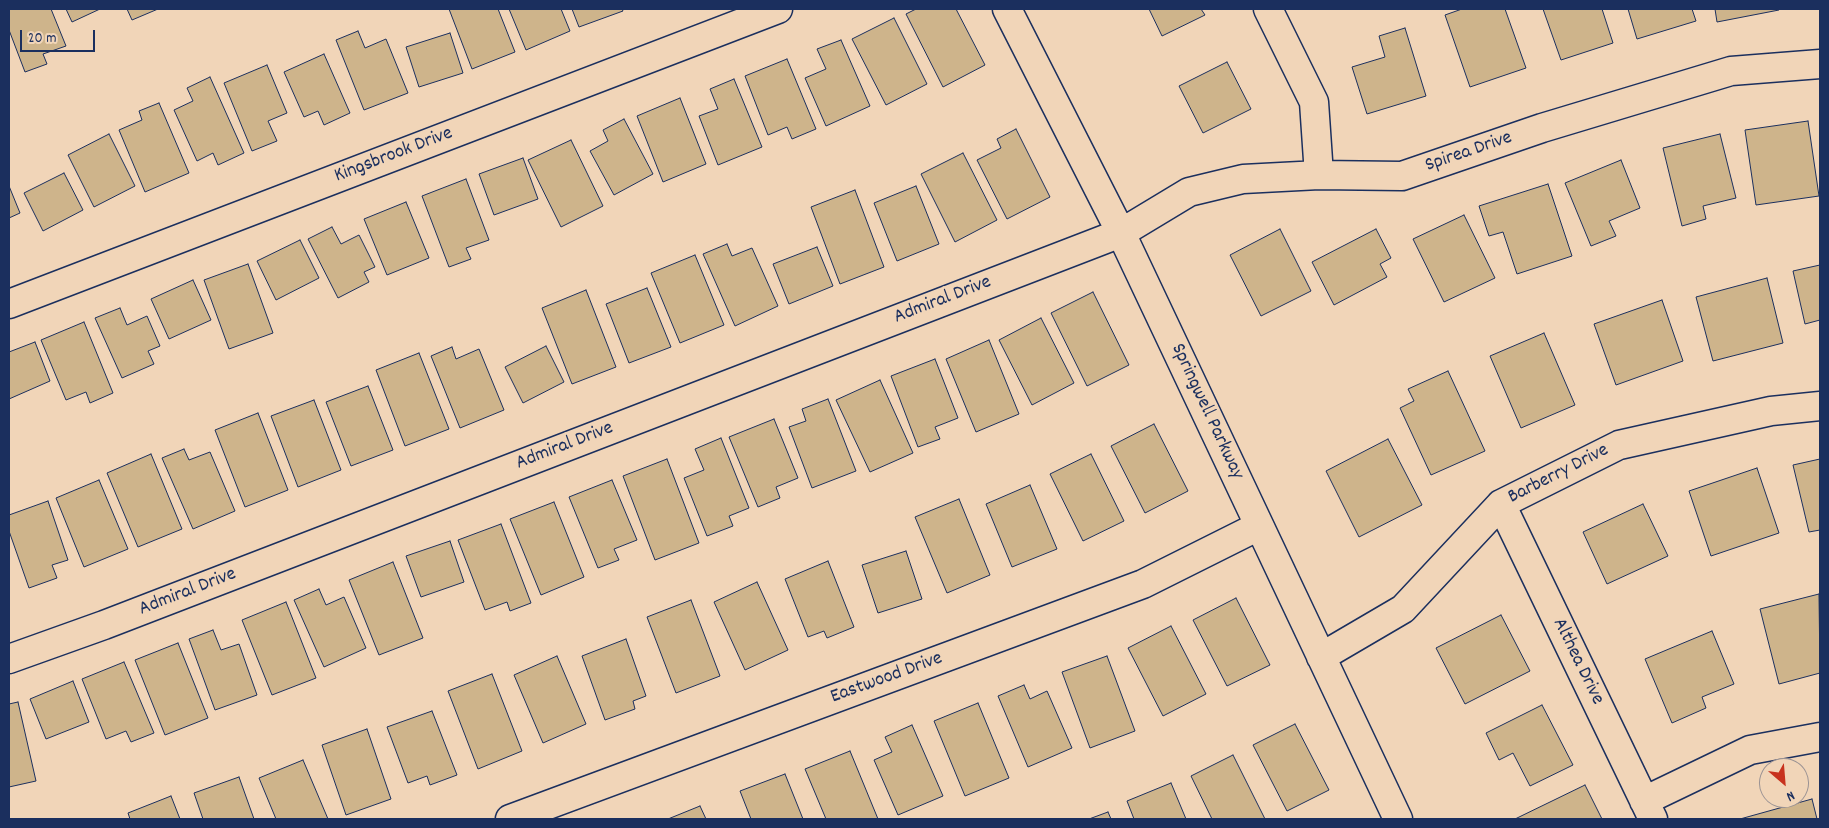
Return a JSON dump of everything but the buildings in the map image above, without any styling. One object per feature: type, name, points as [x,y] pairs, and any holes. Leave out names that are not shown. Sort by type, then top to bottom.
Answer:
[{"type":"street","name":"Kingsbrook Drive","points":[[9,304],[778,9]]},
{"type":"street","name":"Springwell Parkway","points":[[1008,9],[1121,233],[1398,819]]},
{"type":"street","points":[[1268,9],[1314,102],[1319,175]]},
{"type":"street","name":"Spirea Drive","points":[[1121,233],[1189,192],[1243,180],[1319,175],[1402,176],[1542,128],[1731,71],[1820,64]]},
{"type":"street","name":"Admiral Drive","points":[[9,659],[104,625],[1121,233]]},
{"type":"street","name":"Barberry Drive","points":[[1321,657],[1403,609],[1501,504],[1619,445],[1771,411],[1820,406]]},
{"type":"street","name":"Althea Drive","points":[[1501,504],[1648,810]]},
{"type":"street","name":"Eastwood Drive","points":[[510,819],[1143,584],[1259,526]]},
{"type":"street","points":[[1648,810],[1750,750],[1820,737]]}]
